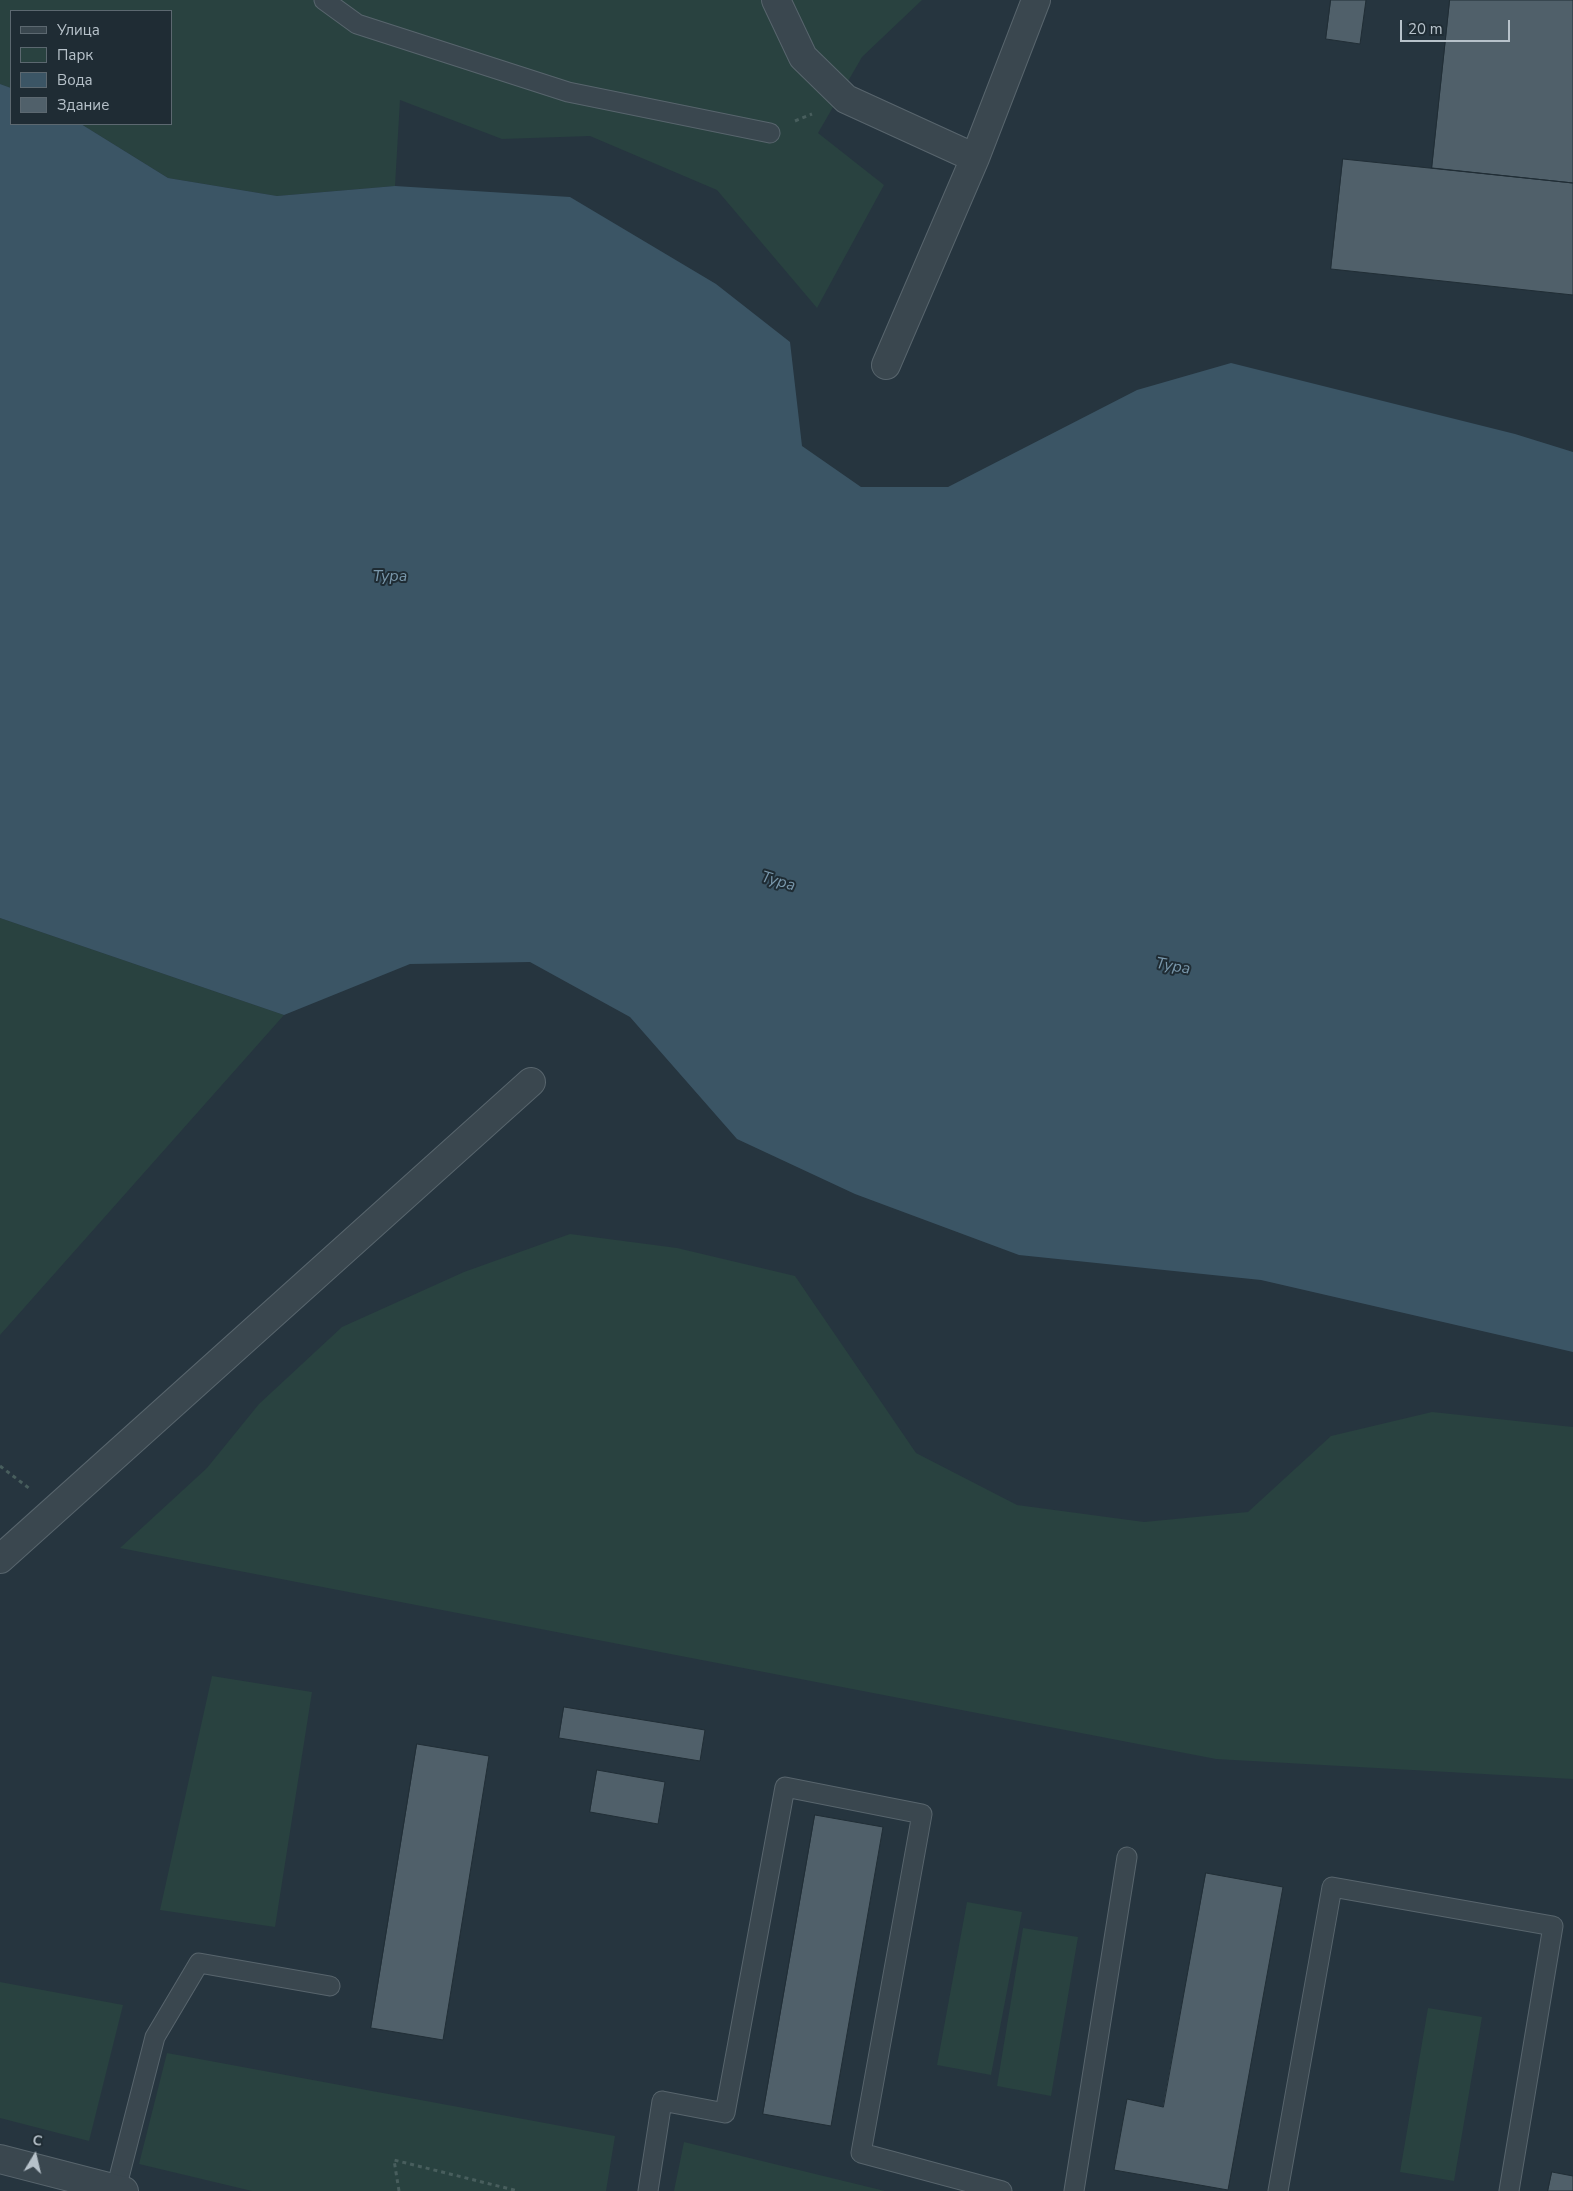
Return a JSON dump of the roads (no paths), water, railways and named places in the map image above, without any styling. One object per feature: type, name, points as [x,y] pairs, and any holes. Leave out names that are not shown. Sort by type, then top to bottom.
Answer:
[{"type":"street","points":[[776,0],[803,57],[846,99],[975,158]]},
{"type":"street","points":[[886,364],[975,158],[1036,0]]},
{"type":"street","points":[[0,1559],[531,1082]]},
{"type":"street","points":[[0,2159],[120,2190]]},
{"type":"lane","points":[[324,0],[356,24],[568,92],[770,133]]},
{"type":"lane","points":[[648,2191],[662,2101],[725,2113],[786,1787],[922,1814],[861,2153],[1002,2191]]},
{"type":"lane","points":[[1074,2191],[1127,1857]]},
{"type":"lane","points":[[1278,2191],[1332,1887],[1554,1926],[1509,2191]]},
{"type":"lane","points":[[120,2190],[155,2037],[199,1963],[330,1986]]},
{"type":"water","name":"Тура","points":[[0,84],[10,88],[10,125],[83,125],[168,178],[277,196],[395,186],[570,197],[716,284],[790,342],[802,446],[861,487],[948,487],[1137,390],[1231,363],[1515,434],[1573,452],[1573,1352],[1261,1280],[1019,1255],[855,1194],[737,1139],[630,1017],[530,962],[410,964],[284,1015],[0,918]]}]
